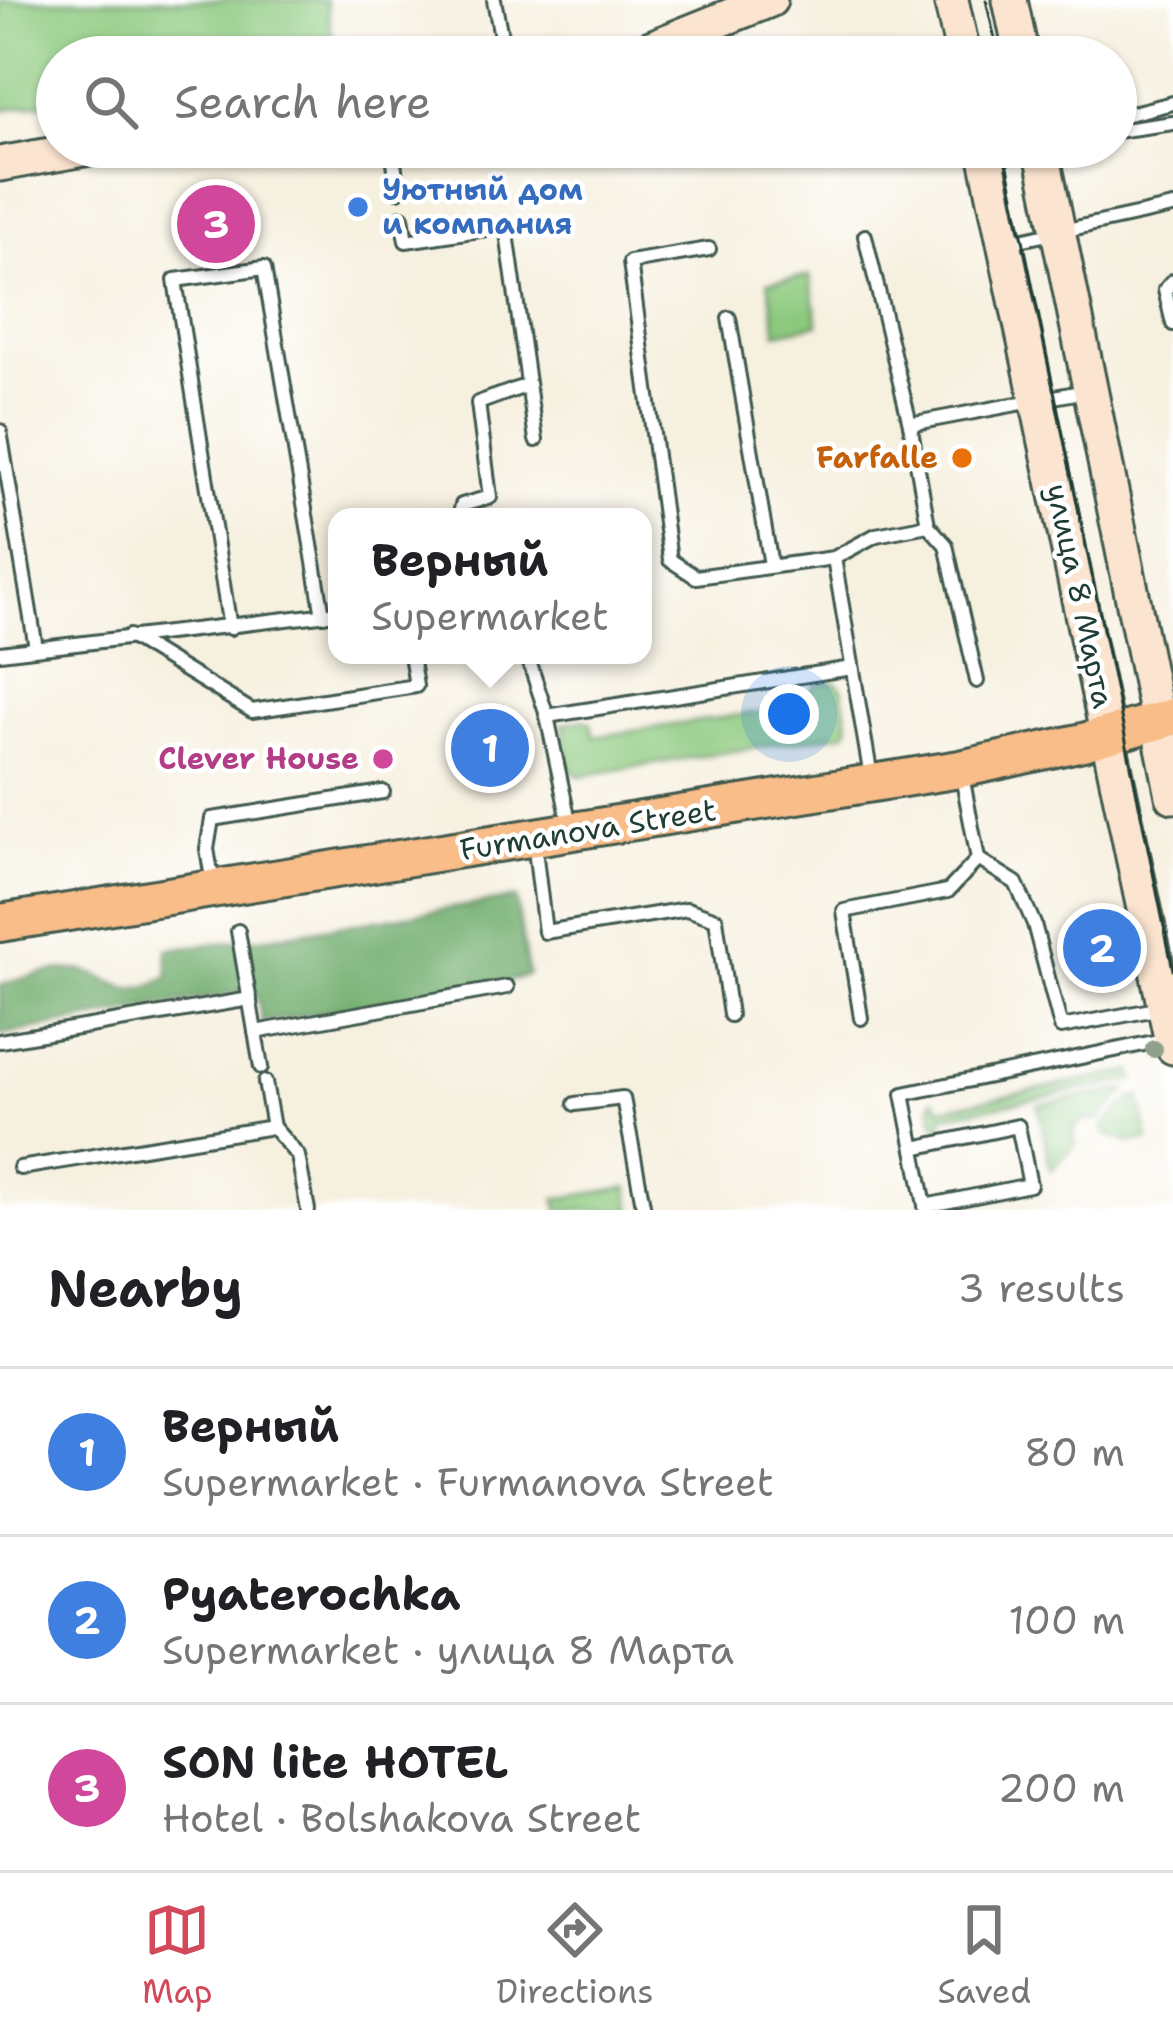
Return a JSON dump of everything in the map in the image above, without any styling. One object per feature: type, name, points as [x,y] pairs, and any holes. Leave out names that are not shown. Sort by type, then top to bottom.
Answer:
[{"type":"main road","points":[[951,0],[959,36]]},
{"type":"main road","points":[[1010,0],[1018,36]]},
{"type":"main road","points":[[678,36],[754,4]]},
{"type":"main road","points":[[0,164],[36,158]]},
{"type":"main road","name":"улица 8 Марта","points":[[989,168],[1171,1027]]},
{"type":"main road","name":"улица 8 Марта","points":[[1046,168],[1089,390],[1166,719],[1173,796]]},
{"type":"main road","name":"Furmanova Street","points":[[0,923],[960,769],[1166,719]]},
{"type":"lane","points":[[494,0],[501,36]]},
{"type":"lane","points":[[1137,112],[1173,104]]},
{"type":"lane","points":[[1137,128],[1173,123]]},
{"type":"lane","points":[[395,168],[398,190]]},
{"type":"lane","points":[[1006,243],[1173,207]]},
{"type":"lane","points":[[403,217],[406,241],[506,226],[536,440]]},
{"type":"lane","points":[[865,236],[910,424],[928,525],[946,544],[977,681]]},
{"type":"lane","points":[[709,249],[630,262],[670,560],[696,577],[834,558],[876,536],[928,525]]},
{"type":"lane","points":[[230,628],[175,280],[264,268],[328,604]]},
{"type":"lane","points":[[1173,281],[1165,290],[1173,324]]},
{"type":"lane","points":[[729,318],[771,566]]},
{"type":"lane","points":[[461,508],[490,497],[478,403],[528,385]]},
{"type":"lane","points":[[910,424],[1089,390]]},
{"type":"lane","points":[[0,431],[36,648]]},
{"type":"lane","points":[[834,558],[872,784]]},
{"type":"lane","points":[[0,653],[328,614]]},
{"type":"lane","points":[[128,636],[252,711],[416,686],[412,664]]},
{"type":"lane","points":[[530,664],[547,716],[571,833]]},
{"type":"lane","points":[[547,716],[852,668]]},
{"type":"lane","points":[[960,769],[978,860],[1016,883],[1034,924],[1061,1027],[1171,1027]]},
{"type":"lane","points":[[214,891],[207,849],[212,818],[383,792]]},
{"type":"lane","points":[[534,839],[545,932],[687,909],[716,920],[730,1015]]},
{"type":"lane","points":[[861,1018],[844,911],[948,891],[978,860]]},
{"type":"lane","points":[[238,931],[261,1066]]},
{"type":"lane","points":[[255,1032],[507,987]]},
{"type":"lane","points":[[0,1041],[250,999]]},
{"type":"lane","points":[[914,1148],[1018,1126],[1030,1185],[925,1208],[904,1094],[1171,1027]]},
{"type":"lane","points":[[265,1082],[273,1127],[298,1156],[308,1210]]},
{"type":"lane","points":[[575,1104],[623,1098],[644,1210]]},
{"type":"lane","points":[[20,1168],[273,1127]]},
{"type":"green space","points":[[0,0],[326,0],[332,36],[36,36],[36,104],[0,110]]},
{"type":"green space","points":[[810,276],[818,324],[777,333],[768,282]]},
{"type":"green space","points":[[836,682],[842,689],[849,727],[844,733],[579,776],[567,768],[563,724],[583,719],[591,723],[594,737],[812,704],[810,691]]},
{"type":"green space","points":[[516,898],[528,975],[501,983],[262,1022],[257,995],[239,992],[0,1035],[0,985],[60,970],[83,971],[138,988],[169,976],[167,949]]},
{"type":"green space","points":[[1133,1071],[1135,1080],[943,1116],[942,1127],[935,1126],[934,1099],[942,1108]]},
{"type":"green space","points":[[1128,1089],[1098,1121],[1087,1119],[1077,1125],[1076,1144],[1051,1170],[1038,1105]]},
{"type":"green space","points":[[1140,1097],[1149,1140],[1131,1143],[1105,1134],[1103,1127],[1130,1099]]},
{"type":"green space","points":[[628,1187],[632,1210],[558,1210],[556,1199]]},
{"type":"tram line","points":[[986,0],[994,36]]},
{"type":"tram line","points":[[1008,168],[1173,970]]},
{"type":"place","name":"Уютный дом и компания","points":[[358,207]]},
{"type":"place","name":"SON lite HOTEL","points":[[216,224]]},
{"type":"place","name":"Farfalle","points":[[962,458]]},
{"type":"place","name":"Верный","points":[[490,748]]},
{"type":"place","name":"Clever House","points":[[383,759]]},
{"type":"place","name":"Pyaterochka","points":[[1102,948]]}]
